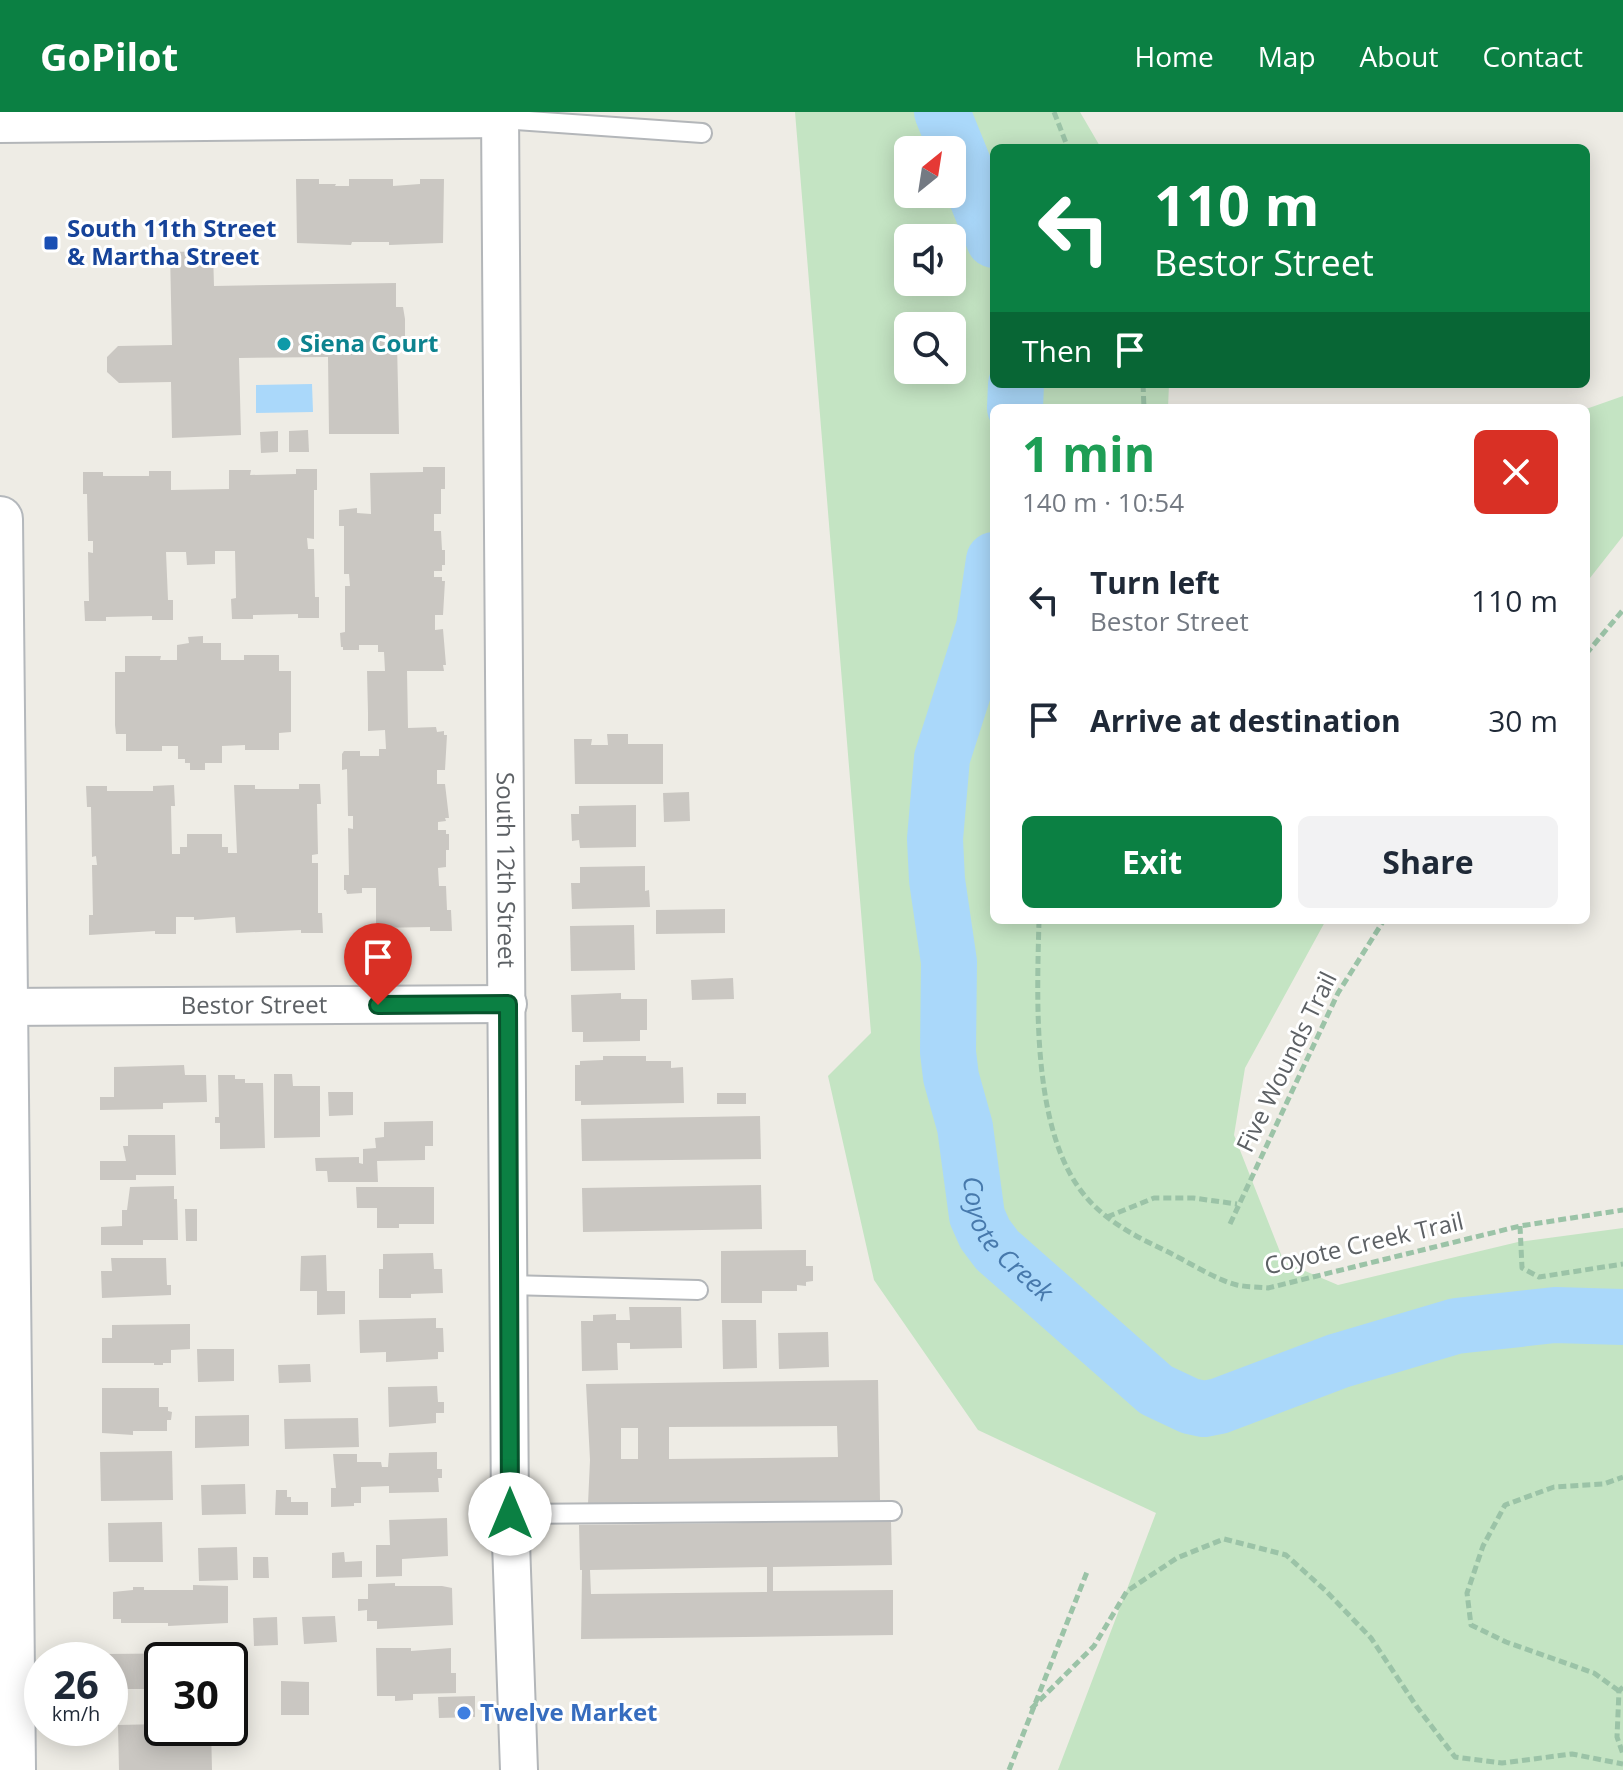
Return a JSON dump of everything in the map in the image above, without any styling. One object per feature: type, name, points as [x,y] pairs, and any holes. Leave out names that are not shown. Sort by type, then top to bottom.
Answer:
[{"type":"main road","points":[[0,519],[3,1007],[17,1767]]},
{"type":"street","points":[[0,124],[500,116]]},
{"type":"street","name":"South 12th Street","points":[[500,116],[510,1514],[519,1770]]},
{"type":"street","name":"Bestor Street","points":[[3,1007],[508,1004]]},
{"type":"lane","points":[[500,116],[702,133]]},
{"type":"lane","points":[[509,1285],[698,1290]]},
{"type":"lane","points":[[510,1514],[892,1511]]},
{"type":"path","points":[[1054,112],[1066,144]]},
{"type":"path","points":[[1590,649],[1623,610]]},
{"type":"path","name":"Coyote Creek Trail","points":[[1039,924],[1040,1037],[1053,1131],[1063,1164],[1085,1196],[1107,1218],[1235,1285],[1268,1288],[1520,1226],[1623,1210]]},
{"type":"path","name":"Five Wounds Trail","points":[[1230,1224],[1338,993],[1381,924]]},
{"type":"path","points":[[1107,1218],[1154,1198],[1193,1198],[1237,1204]]},
{"type":"path","points":[[1520,1226],[1522,1268],[1539,1277],[1623,1264]]},
{"type":"path","points":[[1623,1477],[1604,1484],[1554,1487],[1505,1505],[1483,1546],[1467,1593],[1471,1625],[1506,1642],[1594,1673],[1621,1689],[1617,1737],[1623,1754]]},
{"type":"path","points":[[1031,1709],[1094,1646],[1127,1591],[1177,1558],[1224,1539],[1286,1555],[1326,1591],[1371,1638],[1455,1757],[1502,1763],[1572,1754],[1623,1765]]},
{"type":"path","points":[[1009,1770],[1087,1572]]},
{"type":"path","points":[[1614,1770],[1623,1765]]},
{"type":"green space","points":[[795,112],[1080,112],[1099,144],[990,144],[990,388],[1169,388],[1168,404],[990,404],[990,924],[1324,924],[1245,1068],[1234,1135],[1284,1262],[1338,1285],[1518,1242],[1623,1228],[1623,1770],[1058,1770],[1156,1513],[978,1430],[874,1280],[828,1076],[871,1033]]},
{"type":"green space","points":[[1623,396],[1623,536],[1590,578],[1590,408]]},
{"type":"water","points":[[312,384],[313,412],[256,413],[256,385]]},
{"type":"building","points":[[296,179],[319,179],[319,184],[349,186],[349,179],[393,179],[393,186],[420,184],[420,179],[444,179],[443,243],[297,243]]},
{"type":"building","name":"Siena Court","points":[[213,251],[214,286],[396,283],[396,307],[403,307],[405,319],[405,343],[397,343],[399,434],[329,434],[328,357],[239,358],[241,435],[172,438],[171,382],[119,383],[107,372],[107,357],[118,346],[172,345],[170,252]]},
{"type":"building","points":[[308,430],[309,452],[289,452],[289,431]]},
{"type":"building","points":[[278,431],[278,452],[261,453],[260,432]]},
{"type":"building","points":[[423,467],[445,467],[441,514],[434,514],[434,531],[441,531],[445,565],[442,565],[442,571],[434,571],[434,577],[442,577],[445,581],[443,615],[435,615],[435,630],[443,629],[446,665],[443,665],[444,671],[407,671],[408,728],[436,727],[437,732],[444,731],[447,735],[445,770],[437,770],[437,784],[445,784],[449,818],[438,822],[438,830],[446,830],[449,834],[449,850],[446,850],[446,867],[438,868],[439,886],[446,886],[452,931],[430,931],[430,927],[376,928],[376,888],[362,888],[362,893],[347,894],[344,890],[344,875],[349,875],[348,828],[353,829],[353,816],[348,816],[347,769],[342,770],[342,754],[344,751],[360,751],[360,756],[379,756],[379,749],[386,749],[385,730],[368,731],[367,671],[385,671],[384,652],[378,652],[378,645],[359,645],[359,650],[343,650],[341,647],[340,633],[345,632],[345,586],[350,586],[349,574],[344,574],[344,526],[339,526],[339,510],[357,508],[357,513],[371,514],[370,473],[423,472]]},
{"type":"building","points":[[296,469],[317,469],[314,539],[307,538],[308,549],[314,549],[315,597],[319,597],[319,618],[298,618],[298,614],[253,615],[253,619],[232,619],[231,599],[236,598],[235,551],[215,551],[215,564],[187,565],[186,552],[166,552],[168,600],[173,600],[173,620],[152,620],[152,616],[106,617],[106,621],[85,621],[84,601],[89,601],[88,552],[93,553],[93,541],[88,541],[83,472],[103,472],[103,476],[149,476],[149,471],[171,471],[171,490],[229,489],[229,470],[251,470],[250,475],[296,474]]},
{"type":"building","points":[[203,636],[203,643],[221,643],[221,660],[244,660],[244,655],[279,655],[279,671],[291,671],[291,732],[279,733],[279,750],[245,750],[245,745],[222,746],[222,763],[205,763],[205,770],[190,770],[190,763],[178,759],[178,746],[162,746],[162,751],[126,751],[126,734],[116,734],[115,725],[115,672],[125,672],[125,656],[161,656],[160,660],[177,660],[177,645],[189,643],[188,637]]},
{"type":"building","points":[[607,734],[628,734],[628,744],[663,744],[663,784],[575,784],[574,739],[592,739],[591,745],[608,745]]},
{"type":"building","points":[[299,784],[320,784],[321,804],[317,804],[318,854],[312,855],[312,863],[318,863],[318,913],[322,913],[323,933],[301,933],[301,930],[236,933],[235,917],[194,920],[194,917],[176,917],[176,934],[155,934],[155,931],[89,935],[89,915],[93,915],[92,865],[97,865],[96,856],[92,857],[91,807],[87,807],[86,786],[107,786],[107,791],[153,791],[153,786],[174,785],[172,854],[180,854],[180,847],[187,847],[187,834],[222,834],[222,847],[228,847],[228,853],[237,853],[234,785],[255,785],[255,789],[299,789]]},
{"type":"building","points":[[689,792],[690,821],[664,822],[663,793]]},
{"type":"building","points":[[636,805],[636,847],[580,848],[579,840],[572,841],[571,814],[579,814],[579,806]]},
{"type":"building","points":[[645,866],[645,891],[649,890],[650,907],[572,909],[571,883],[580,883],[580,867]]},
{"type":"building","points":[[725,909],[725,933],[656,934],[656,910]]},
{"type":"building","points":[[634,925],[635,970],[571,971],[570,926]]},
{"type":"building","points":[[733,978],[734,999],[692,1000],[691,980]]},
{"type":"building","points":[[621,993],[621,999],[647,999],[647,1030],[640,1030],[640,1041],[583,1042],[583,1032],[572,1032],[571,995]]},
{"type":"building","points":[[603,1056],[646,1056],[646,1061],[671,1061],[671,1068],[683,1067],[684,1103],[581,1105],[581,1101],[575,1101],[575,1065],[580,1065],[580,1061],[603,1060]]},
{"type":"building","points":[[184,1065],[185,1075],[206,1075],[207,1102],[163,1103],[163,1109],[100,1110],[100,1097],[114,1097],[114,1067]]},
{"type":"building","points":[[274,1074],[292,1074],[293,1086],[320,1086],[320,1137],[274,1138]]},
{"type":"building","points":[[218,1075],[235,1075],[235,1079],[245,1079],[245,1083],[263,1083],[265,1148],[220,1149],[220,1123],[215,1123],[215,1117],[219,1117]]},
{"type":"building","points":[[328,1092],[353,1092],[353,1115],[329,1116]]},
{"type":"building","points":[[717,1093],[746,1093],[746,1104],[717,1104]]},
{"type":"building","points":[[760,1116],[761,1159],[582,1161],[581,1119]]},
{"type":"building","points":[[433,1121],[433,1146],[425,1146],[425,1160],[377,1161],[378,1182],[328,1182],[327,1171],[316,1171],[315,1158],[359,1157],[359,1163],[363,1164],[363,1149],[376,1148],[375,1138],[384,1137],[384,1122]]},
{"type":"building","points":[[128,1135],[175,1135],[176,1175],[136,1175],[136,1180],[100,1180],[100,1161],[126,1161],[123,1146],[128,1146]]},
{"type":"building","points":[[761,1185],[762,1229],[583,1232],[582,1188]]},
{"type":"building","points":[[174,1186],[178,1240],[143,1240],[143,1245],[101,1245],[101,1227],[122,1226],[122,1210],[127,1210],[130,1187]]},
{"type":"building","points":[[356,1187],[434,1187],[434,1224],[399,1224],[399,1228],[377,1228],[377,1208],[357,1208]]},
{"type":"building","points":[[185,1209],[197,1209],[197,1241],[186,1241]]},
{"type":"building","points":[[806,1250],[806,1266],[813,1266],[813,1281],[806,1282],[806,1286],[797,1285],[797,1291],[762,1291],[762,1303],[721,1303],[721,1251]]},
{"type":"building","points":[[433,1253],[434,1269],[442,1269],[443,1293],[411,1294],[411,1298],[379,1298],[379,1269],[383,1269],[383,1254]]},
{"type":"building","points":[[326,1255],[327,1291],[345,1291],[345,1314],[317,1315],[317,1291],[300,1291],[301,1256]]},
{"type":"building","points":[[111,1258],[166,1258],[167,1285],[171,1285],[171,1295],[102,1298],[101,1271],[112,1271]]},
{"type":"building","points":[[629,1307],[681,1307],[682,1348],[630,1349],[630,1343],[617,1343],[618,1370],[582,1371],[581,1321],[593,1321],[593,1315],[616,1314],[616,1320],[630,1320]]},
{"type":"building","points":[[436,1318],[436,1328],[443,1328],[444,1352],[438,1352],[438,1359],[386,1362],[386,1352],[360,1353],[359,1320]]},
{"type":"building","points":[[722,1320],[756,1320],[757,1368],[723,1369]]},
{"type":"building","points":[[190,1324],[190,1349],[171,1350],[171,1363],[102,1363],[102,1338],[112,1338],[112,1325]]},
{"type":"building","points":[[828,1332],[829,1367],[779,1369],[778,1333]]},
{"type":"building","points":[[197,1349],[234,1349],[234,1381],[198,1382]]},
{"type":"building","points":[[310,1364],[311,1382],[279,1383],[278,1365]]},
{"type":"building","points":[[878,1380],[880,1500],[588,1504],[590,1460],[586,1384]],"holes":[[[837,1426],[838,1457],[669,1459],[669,1427]],[[621,1428],[638,1428],[638,1459],[621,1459]]]},
{"type":"building","points":[[437,1386],[438,1402],[444,1402],[444,1413],[436,1413],[436,1423],[389,1427],[388,1387]]},
{"type":"building","points":[[102,1388],[159,1388],[159,1407],[168,1407],[168,1411],[172,1412],[171,1420],[167,1420],[167,1431],[133,1431],[133,1435],[102,1433]]},
{"type":"building","points":[[249,1415],[249,1446],[195,1448],[195,1416]]},
{"type":"building","points":[[358,1418],[359,1447],[285,1449],[284,1419]]},
{"type":"building","points":[[172,1451],[173,1500],[101,1501],[100,1452]]},
{"type":"building","points":[[437,1452],[437,1469],[442,1469],[442,1478],[438,1478],[439,1492],[389,1493],[389,1486],[361,1487],[361,1503],[331,1507],[331,1488],[336,1488],[333,1454],[357,1454],[357,1462],[381,1462],[382,1467],[388,1467],[389,1453]]},
{"type":"building","points":[[245,1484],[246,1514],[202,1515],[201,1485]]},
{"type":"building","points":[[276,1490],[287,1490],[291,1502],[308,1502],[308,1515],[275,1515]]},
{"type":"building","points":[[447,1518],[448,1556],[402,1559],[402,1576],[376,1577],[376,1545],[390,1545],[389,1520]]},
{"type":"building","points":[[891,1521],[892,1565],[773,1567],[773,1591],[893,1590],[893,1635],[581,1639],[579,1525]],"holes":[[[767,1567],[767,1592],[591,1594],[590,1570]]]},
{"type":"building","points":[[162,1522],[163,1562],[109,1562],[108,1523]]},
{"type":"building","points":[[237,1547],[238,1580],[199,1581],[198,1548]]},
{"type":"building","points":[[344,1552],[345,1562],[362,1561],[362,1577],[332,1578],[332,1553]]},
{"type":"building","points":[[253,1557],[268,1557],[269,1578],[253,1578]]},
{"type":"building","points":[[395,1583],[395,1586],[452,1588],[453,1625],[377,1629],[377,1621],[367,1621],[367,1610],[358,1611],[358,1599],[368,1599],[368,1584]]},
{"type":"building","points":[[193,1585],[228,1586],[228,1623],[168,1626],[168,1623],[121,1623],[121,1619],[113,1619],[113,1592],[133,1590],[133,1587],[144,1587],[144,1590],[193,1590]]},
{"type":"building","points":[[335,1616],[337,1642],[304,1644],[302,1617]]},
{"type":"building","points":[[277,1617],[278,1645],[254,1646],[253,1618]]},
{"type":"building","points":[[376,1648],[411,1648],[411,1651],[451,1648],[451,1673],[456,1673],[456,1693],[413,1694],[413,1700],[395,1701],[395,1696],[377,1696]]},
{"type":"building","points":[[128,1654],[144,1654],[144,1689],[128,1689]]},
{"type":"building","points":[[281,1681],[309,1682],[309,1715],[281,1715]]},
{"type":"building","points":[[475,1696],[475,1717],[439,1718],[438,1697]]},
{"type":"building","points":[[144,1724],[144,1746],[211,1746],[212,1770],[119,1770],[118,1746],[128,1746],[128,1725]]},
{"type":"waterway","name":"Coyote Creek","points":[[942,112],[990,230]]},
{"type":"waterway","name":"Coyote Creek","points":[[1015,404],[1016,388]]},
{"type":"waterway","name":"Coyote Creek","points":[[990,587],[984,627],[942,758],[935,839],[937,880],[949,962],[948,1052],[951,1077],[965,1127],[977,1216],[997,1250],[1156,1390],[1204,1409],[1338,1361],[1456,1326],[1555,1315],[1623,1317]]},
{"type":"place","name":"South 11th Street & Martha Street","points":[[51,243]]},
{"type":"place","name":"Siena Court","points":[[284,344]]},
{"type":"place","name":"Twelve Market","points":[[464,1713]]},
{"type":"route","points":[[378,1005],[508,1004],[510,1514]]}]
